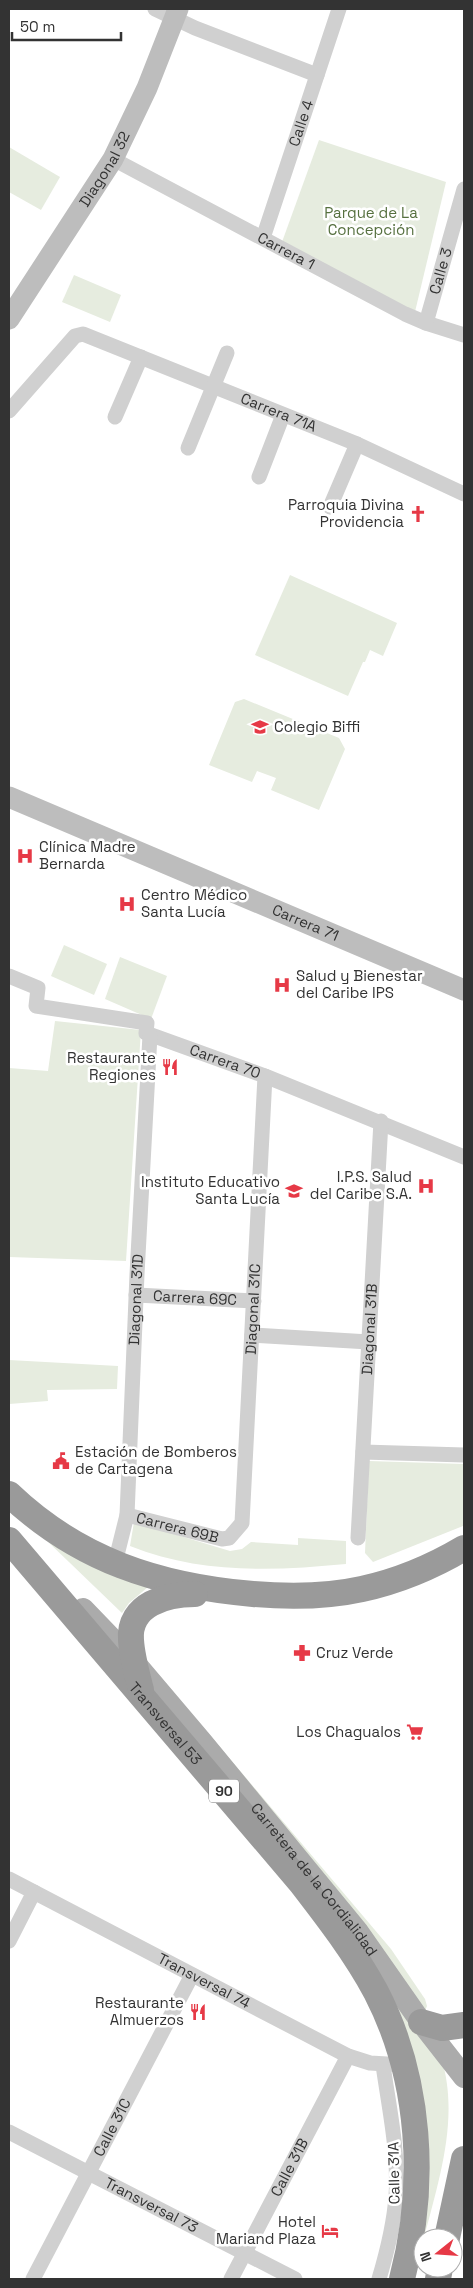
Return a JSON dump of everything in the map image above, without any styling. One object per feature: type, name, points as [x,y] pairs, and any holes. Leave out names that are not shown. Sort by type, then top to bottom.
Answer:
[{"type":"highway","points":[[9,1494],[45,1525],[79,1546],[115,1564],[176,1583],[246,1593],[322,1596],[360,1590],[425,1569],[464,1548]]},
{"type":"highway","name":"Transversal 53","points":[[9,1540],[301,1883],[344,1941],[376,1993],[388,2020],[393,2065],[414,2116],[417,2169],[412,2227],[402,2279]]},
{"type":"highway","points":[[142,1694],[130,1638],[133,1623],[140,1612],[156,1600],[184,1594],[246,1593]]},
{"type":"highway","points":[[421,2022],[442,2028],[464,2025]]},
{"type":"highway","points":[[449,2228],[464,2159]]},
{"type":"main road","name":"Carretera de la Cordialidad","points":[[9,1540],[83,1609],[135,1663],[202,1742],[352,1926],[421,2022],[464,2077]]},
{"type":"street","points":[[155,9],[176,13],[195,28],[317,75]]},
{"type":"street","name":"Calle 4","points":[[263,238],[339,9]]},
{"type":"street","name":"Diagonal 32","points":[[9,319],[113,160],[147,88],[176,13]]},
{"type":"street","name":"Carrera 1","points":[[113,160],[405,314],[464,335]]},
{"type":"street","name":"Calle 3","points":[[426,323],[464,189]]},
{"type":"street","name":"Carrera 71A","points":[[9,411],[75,336],[83,334],[357,444],[464,494]]},
{"type":"street","points":[[188,448],[227,353]]},
{"type":"street","points":[[115,418],[140,358]]},
{"type":"street","points":[[259,477],[283,415]]},
{"type":"street","points":[[330,507],[357,444]]},
{"type":"street","name":"Carrera 71","points":[[9,797],[464,990]]},
{"type":"street","name":"Carrera 70","points":[[9,976],[38,988],[36,1006],[147,1023],[146,1033],[150,1035],[265,1076],[381,1121],[464,1157]]},
{"type":"street","name":"Diagonal 31D","points":[[115,1564],[127,1514],[136,1295],[150,1035]]},
{"type":"street","name":"Diagonal 31C","points":[[229,1538],[242,1523],[265,1076]]},
{"type":"street","name":"Diagonal 31B","points":[[358,1538],[381,1121]]},
{"type":"street","name":"Carrera 69C","points":[[136,1295],[254,1301]]},
{"type":"street","points":[[252,1335],[369,1342]]},
{"type":"street","points":[[363,1452],[464,1455]]},
{"type":"street","name":"Carrera 69B","points":[[127,1514],[213,1538],[229,1538]]},
{"type":"street","name":"Transversal 74","points":[[9,1879],[348,2056],[393,2065]]},
{"type":"street","points":[[9,1941],[34,1892]]},
{"type":"street","name":"Calle 31C","points":[[33,2279],[192,1975]]},
{"type":"street","name":"Calle 31B","points":[[231,2279],[348,2056]]},
{"type":"street","name":"Calle 31A","points":[[379,2279],[393,2229],[396,2195],[393,2138],[393,2065]]},
{"type":"street","name":"Transversal 73","points":[[9,2132],[294,2279]]},
{"type":"green space","name":"Parque de La Concepción","points":[[319,140],[446,182],[414,316],[282,242]]},
{"type":"green space","points":[[9,147],[60,177],[41,210],[9,192]]},
{"type":"green space","points":[[74,275],[121,295],[110,322],[62,302]]},
{"type":"green space","points":[[290,575],[397,623],[383,656],[370,650],[348,696],[255,655]]},
{"type":"green space","points":[[244,699],[339,738],[345,749],[319,810],[271,790],[276,778],[257,771],[252,782],[209,765],[235,702]]},
{"type":"green space","points":[[64,945],[107,964],[94,995],[51,976]]},
{"type":"green space","points":[[120,957],[167,976],[151,1019],[105,999]]},
{"type":"green space","points":[[55,1021],[141,1030],[126,1261],[9,1257],[9,1068],[48,1071]]},
{"type":"green space","points":[[9,1360],[118,1366],[117,1389],[47,1390],[48,1401],[9,1404]]},
{"type":"green space","points":[[369,1461],[464,1464],[463,1526],[373,1562],[365,1553]]},
{"type":"green space","points":[[134,1522],[230,1551],[242,1549],[251,1542],[298,1545],[298,1538],[346,1541],[346,1564],[264,1569],[210,1566],[183,1562],[130,1546]]},
{"type":"green space","points":[[43,1537],[148,1587],[129,1603],[122,1613]]},
{"type":"green space","points":[[158,1674],[391,1949],[425,1999],[427,2006],[425,2011]]},
{"type":"green space","points":[[347,1927],[441,2057],[446,2080],[448,2125],[441,2171],[427,2228],[424,2228],[424,2139]]},
{"type":"place","name":"Parroquia Divina Providencia","points":[[418,514]]},
{"type":"place","name":"Colegio Biffi","points":[[260,727]]},
{"type":"place","name":"Clínica Madre Bernarda","points":[[25,856]]},
{"type":"place","name":"Centro Médico Santa Lucía","points":[[127,904]]},
{"type":"place","name":"Salud y Bienestar del Caribe IPS","points":[[282,985]]},
{"type":"place","name":"Restaurante Regiones","points":[[170,1067]]},
{"type":"place","name":"I.P.S. Salud del Caribe S.A.","points":[[426,1186]]},
{"type":"place","name":"Instituto Educativo Santa Lucía","points":[[294,1191]]},
{"type":"place","name":"Estación de Bomberos de Cartagena","points":[[61,1461]]},
{"type":"place","name":"Cruz Verde","points":[[302,1653]]},
{"type":"place","name":"Los Chagualos","points":[[415,1732]]},
{"type":"place","name":"Restaurante Almuerzos","points":[[198,2012]]},
{"type":"place","name":"Hotel Mariand Plaza","points":[[330,2231]]}]
